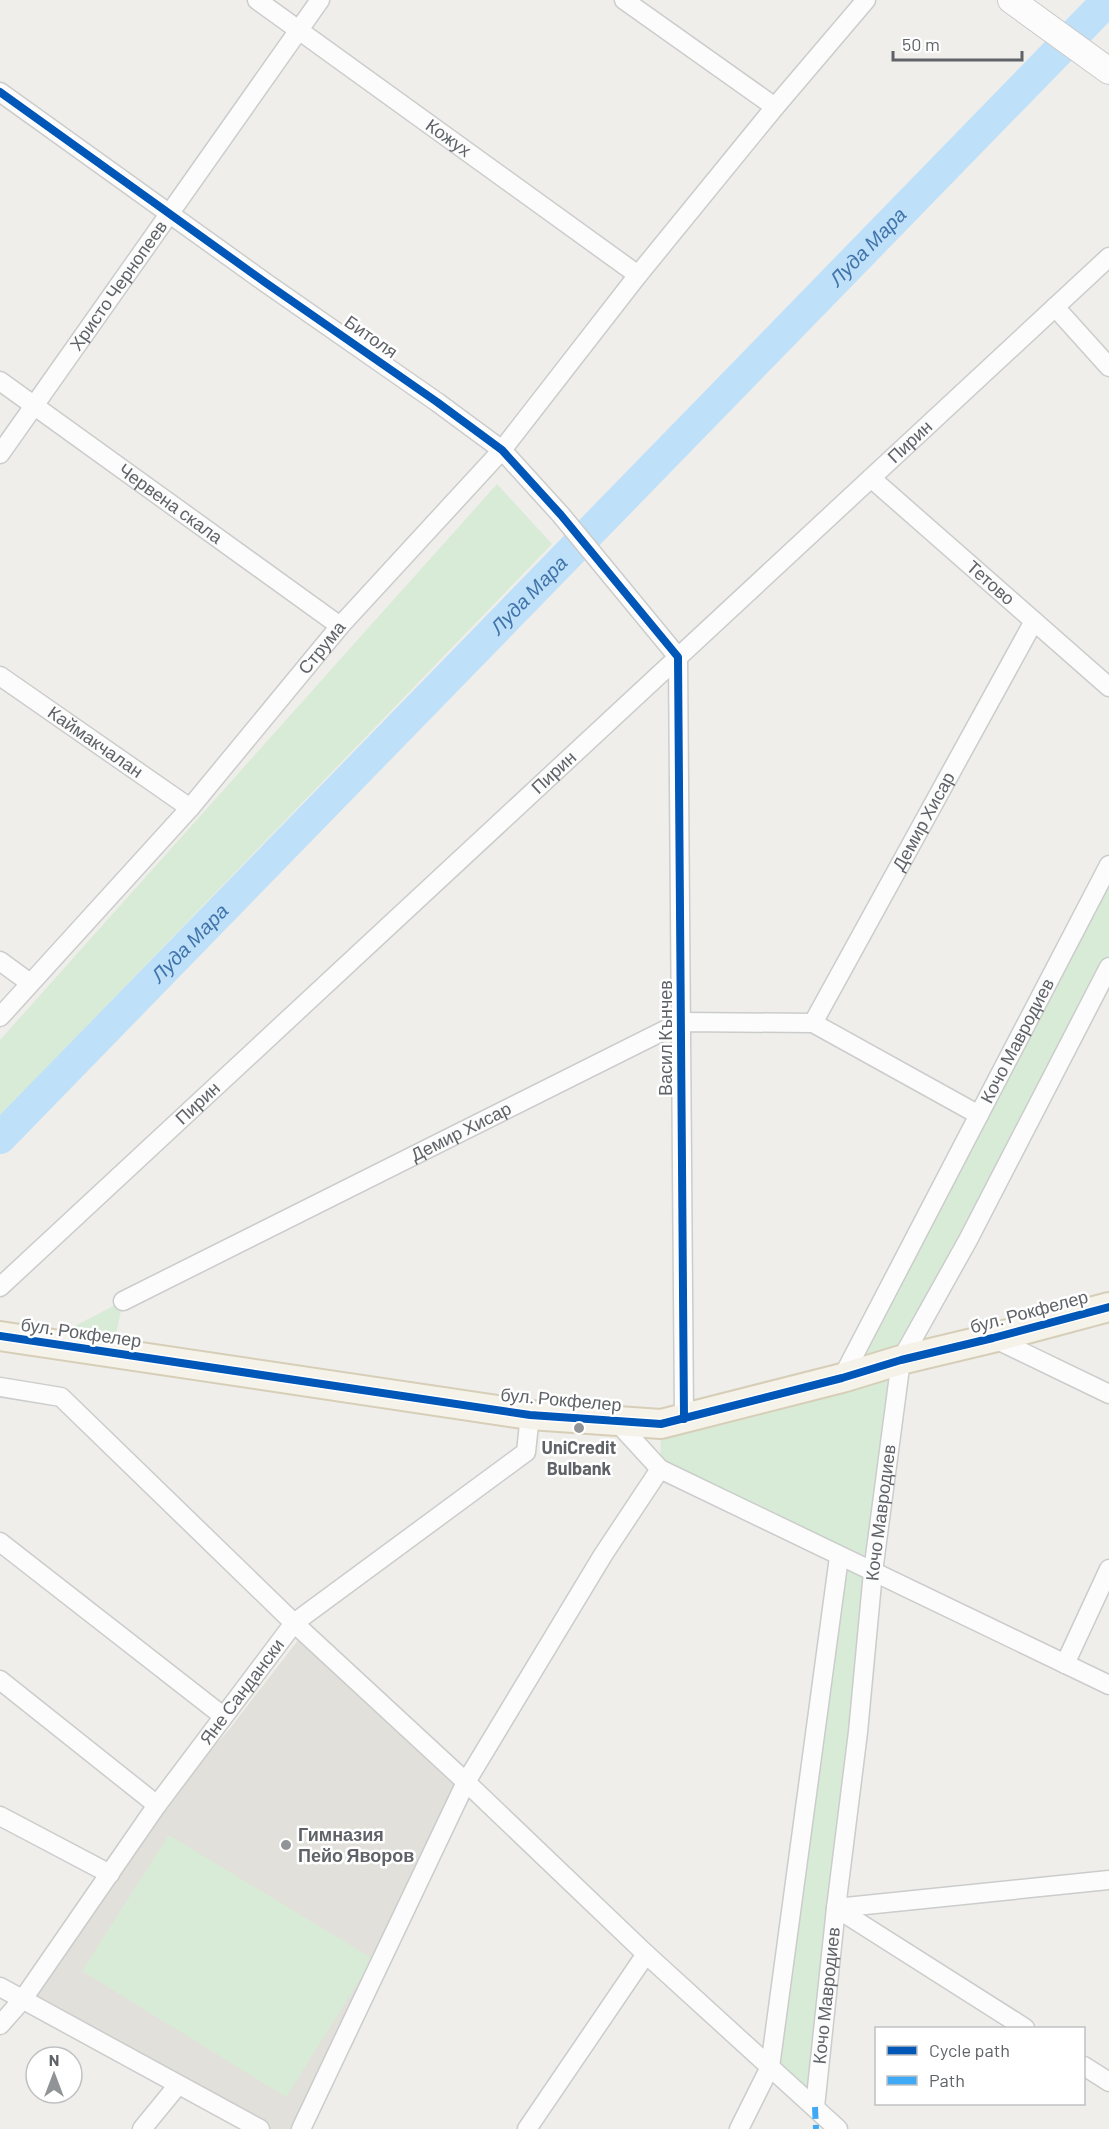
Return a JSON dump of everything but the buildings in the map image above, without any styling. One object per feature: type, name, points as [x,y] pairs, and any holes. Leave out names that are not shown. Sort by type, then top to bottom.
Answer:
[{"type":"main road","points":[[1011,0],[1109,71]]},
{"type":"main road","name":"бул. Рокфелер","points":[[0,1336],[530,1415],[661,1424],[1109,1307]]},
{"type":"street","name":"Кожух","points":[[257,0],[638,275]]},
{"type":"street","name":"Христо Чернопеев","points":[[0,454],[320,0]]},
{"type":"street","points":[[624,0],[775,107]]},
{"type":"street","name":"Струма","points":[[0,1017],[190,808],[340,626],[502,450],[638,275],[866,0]]},
{"type":"street","name":"Битоля","points":[[0,92],[502,450],[561,515],[678,657]]},
{"type":"street","name":"Пирин","points":[[0,1287],[1109,257]]},
{"type":"street","points":[[1055,307],[1109,367]]},
{"type":"street","name":"Червена скала","points":[[0,381],[340,626]]},
{"type":"street","name":"Тетово","points":[[871,478],[1109,687]]},
{"type":"street","name":"Демир Хисар","points":[[813,1023],[1034,621]]},
{"type":"street","name":"Васил Кънчев","points":[[678,657],[684,1419]]},
{"type":"street","name":"Каймакчалан","points":[[0,676],[190,808]]},
{"type":"street","name":"Кочо Мавродиев","points":[[842,1378],[1109,865]]},
{"type":"street","points":[[0,961],[30,983]]},
{"type":"street","name":"Кочо Мавродиев","points":[[815,2107],[836,1908],[858,1732],[873,1572],[901,1360],[968,1240],[1109,967]]},
{"type":"street","name":"Демир Хисар","points":[[123,1301],[681,1022],[813,1023],[979,1115]]},
{"type":"street","points":[[993,1338],[1109,1394]]},
{"type":"street","points":[[0,1387],[61,1397],[294,1623],[646,1954],[838,2129]]},
{"type":"street","name":"Яне Сандански","points":[[0,2025],[23,1999],[157,1805],[294,1623],[526,1452],[530,1415]]},
{"type":"street","points":[[616,1421],[660,1470],[1109,1685]]},
{"type":"street","points":[[302,2129],[465,1782],[603,1555],[660,1470]]},
{"type":"street","points":[[0,1542],[224,1716]]},
{"type":"street","name":"Кочо Мавродиев","points":[[739,2129],[770,2067],[839,1557]]},
{"type":"street","points":[[1065,1664],[1109,1569]]},
{"type":"street","points":[[0,1680],[157,1805]]},
{"type":"street","points":[[0,1816],[110,1874]]},
{"type":"street","points":[[836,1908],[1109,1880]]},
{"type":"street","points":[[836,1908],[1023,2027]]},
{"type":"street","points":[[527,2129],[646,1954]]},
{"type":"street","points":[[0,1987],[260,2129]]},
{"type":"street","points":[[1085,2067],[1109,2082]]},
{"type":"street","points":[[142,2129],[178,2085]]},
{"type":"shaded area","name":"Гимназия Пейо Яворов","points":[[302,1635],[466,1782],[301,2129],[260,2129],[27,1997],[163,1806],[231,1727]]},
{"type":"green space","points":[[497,484],[552,544],[0,1116],[0,1040]]},
{"type":"green space","points":[[1109,865],[1109,967],[901,1360],[815,2107],[770,2067],[839,1557],[660,1469],[661,1424],[842,1378]]},
{"type":"green space","points":[[123,1301],[112,1353],[42,1343]]},
{"type":"green space","points":[[169,1835],[373,1959],[286,2097],[82,1971]]},
{"type":"waterway","name":"Луда Мара","points":[[0,1138],[1108,0]]},
{"type":"marked path","points":[[815,2107],[816,2129]]},
{"type":"cycle path","points":[[0,92],[502,450],[561,515],[678,657],[684,1419]]},
{"type":"cycle path","points":[[0,1336],[530,1415],[661,1424],[1109,1307]]},
{"type":"place","name":"UniCredit Bulbank","points":[[579,1428]]},
{"type":"place","name":"Гимназия Пейо Яворов","points":[[286,1845]]}]
